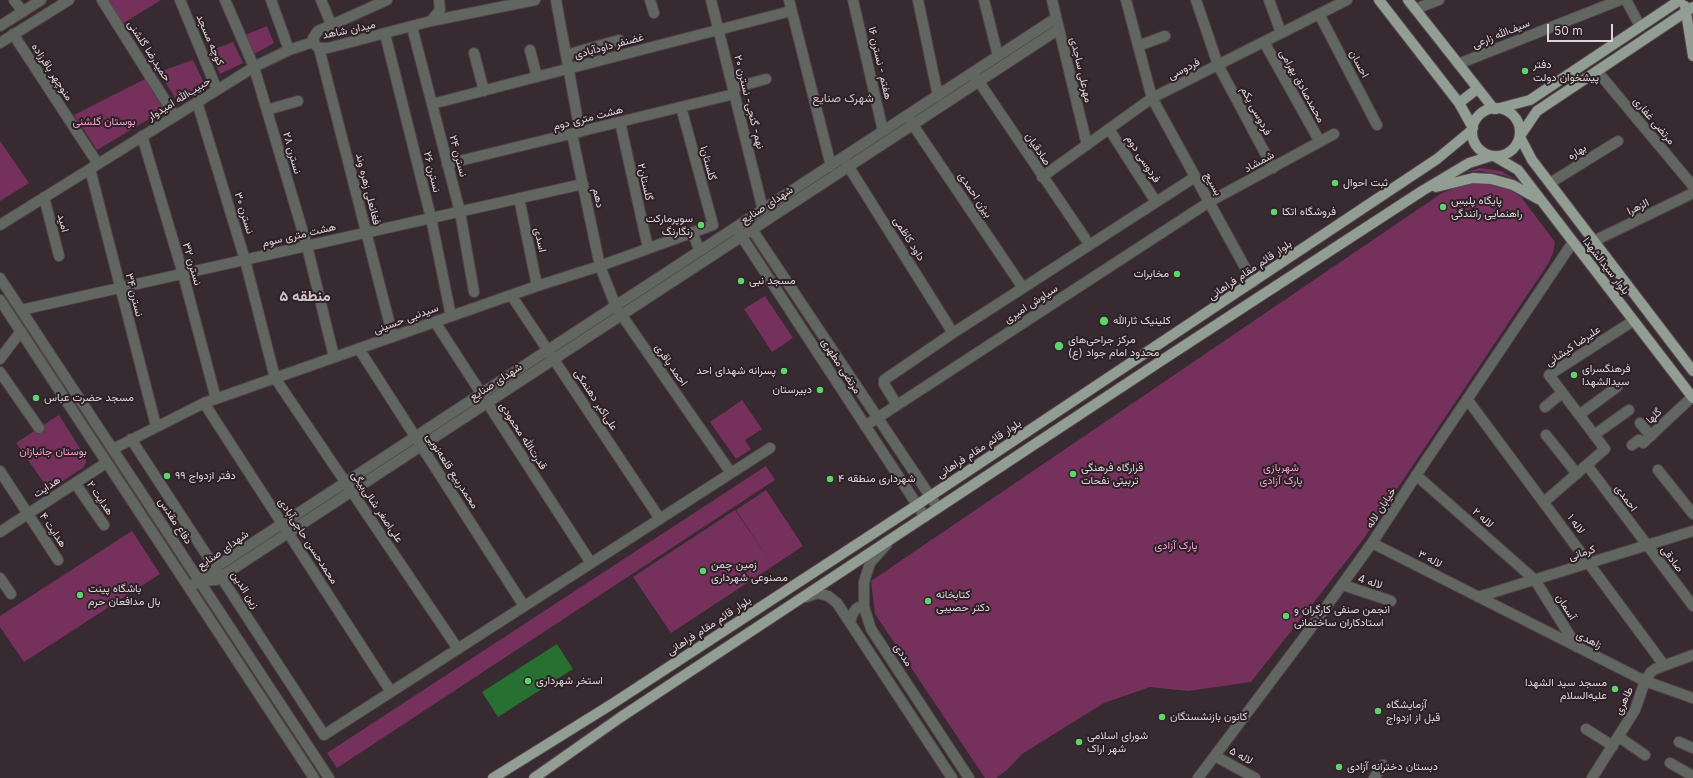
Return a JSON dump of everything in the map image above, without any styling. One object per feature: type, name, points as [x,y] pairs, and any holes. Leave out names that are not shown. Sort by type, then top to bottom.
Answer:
[{"type":"main road","points":[[1379,0],[1459,103],[1472,129],[1474,141],[1477,146],[1486,154],[1493,156],[1501,156],[1513,149],[1537,111],[1689,9]]},
{"type":"main road","points":[[1408,0],[1477,89],[1495,109],[1509,112],[1514,117],[1520,129],[1520,136]]},
{"type":"main road","points":[[1472,129],[1478,117],[1488,110],[1530,100],[1680,0]]},
{"type":"main road","points":[[1685,0],[1689,9],[1693,56]]},
{"type":"main road","points":[[1459,103],[1477,89]]},
{"type":"main road","name":"بلوار قائم مقام فراهانی","points":[[493,778],[612,704],[917,505],[1437,159],[1472,129]]},
{"type":"main road","name":"بلوار سیدالشهدا","points":[[1520,136],[1532,160],[1693,371]]},
{"type":"main road","points":[[534,778],[621,717],[1170,354],[1422,191],[1469,163],[1493,156]]},
{"type":"main road","name":"بلوار سیدالشهدا","points":[[1493,156],[1518,170],[1693,397]]},
{"type":"main road","points":[[1518,170],[1532,160]]},
{"type":"main road","points":[[1422,191],[1473,178],[1491,179],[1513,185],[1542,201]]},
{"type":"street","points":[[14,0],[23,12]]},
{"type":"street","points":[[0,26],[41,0]]},
{"type":"street","points":[[0,43],[69,0]]},
{"type":"street","name":"حمیدرضا گلشنی","points":[[102,0],[175,116]]},
{"type":"street","name":"کوچه مسجد","points":[[180,0],[217,90]]},
{"type":"street","name":"نسترن ۲۸","points":[[224,0],[254,67],[306,246],[334,357]]},
{"type":"street","points":[[271,0],[289,50]]},
{"type":"street","points":[[321,0],[331,24]]},
{"type":"street","name":"میدان شاهد","points":[[387,0],[318,31],[315,34],[316,45],[385,34],[431,22],[535,0]]},
{"type":"street","points":[[431,22],[440,10],[439,0]]},
{"type":"street","points":[[556,0],[568,69]]},
{"type":"street","points":[[650,0],[654,13]]},
{"type":"street","name":"نهم- گنجی- نسترن ۲۰","points":[[711,0],[763,210]]},
{"type":"street","points":[[789,0],[831,166]]},
{"type":"street","name":"هفتم - نسترن ۱۶","points":[[853,0],[883,131]]},
{"type":"street","points":[[918,0],[938,96]]},
{"type":"street","points":[[984,0],[998,56]]},
{"type":"street","name":"مهرعلی ساجدی","points":[[1052,0],[1087,145]]},
{"type":"street","name":"بسیج","points":[[1126,0],[1152,98],[1253,282]]},
{"type":"street","name":"فردوسی یکم","points":[[1196,0],[1218,65],[1273,168]]},
{"type":"street","points":[[1269,0],[1281,33]]},
{"type":"street","name":"فردوسی","points":[[1042,177],[1152,98],[1347,0]]},
{"type":"street","points":[[1415,9],[1439,0]]},
{"type":"street","name":"سیف‌الله زارعی","points":[[1458,64],[1620,0]]},
{"type":"street","points":[[1626,0],[1640,26]]},
{"type":"street","name":"غضنفر داودآبادی","points":[[432,104],[791,11]]},
{"type":"street","name":"احسان","points":[[1319,14],[1377,125]]},
{"type":"street","name":"شهدای صنایع","points":[[200,581],[216,580],[285,529],[1037,37],[1056,18]]},
{"type":"street","name":"نسترن ۲۴","points":[[412,27],[460,212],[474,292]]},
{"type":"street","name":"شهدای صنایع","points":[[749,225],[763,210],[831,166],[846,162],[883,131],[910,120],[938,96],[975,77],[998,56],[1037,37],[1059,29]]},
{"type":"street","name":"منوچهر باقرزاده","points":[[13,34],[94,166]]},
{"type":"street","name":"نسترن ۲۶","points":[[385,34],[431,218],[451,316]]},
{"type":"street","points":[[1138,46],[1165,36]]},
{"type":"street","points":[[566,55],[619,40]]},
{"type":"street","name":"محمدصادق بهرامی","points":[[1264,42],[1320,142]]},
{"type":"street","name":"حبیب‌الله امیدوار","points":[[0,225],[254,67],[289,50],[316,45]]},
{"type":"street","name":"فغانعلی زهره وند","points":[[316,45],[393,336]]},
{"type":"street","points":[[530,50],[537,77]]},
{"type":"street","points":[[474,53],[484,91]]},
{"type":"street","name":"دهم","points":[[568,69],[583,184],[600,266]]},
{"type":"street","name":"مرتضی غفاری","points":[[1597,71],[1693,186]]},
{"type":"street","name":"صادقیان","points":[[975,77],[1085,238]]},
{"type":"street","name":"هشت متری دوم","points":[[447,164],[681,107],[734,91],[766,79]]},
{"type":"street","points":[[267,110],[298,101]]},
{"type":"street","name":"نسترن ۳۰","points":[[197,102],[245,260],[275,378]]},
{"type":"street","name":"گلستان۱","points":[[681,107],[713,225]]},
{"type":"street","name":"بیژن احمدی","points":[[910,120],[1023,288]]},
{"type":"street","name":"گلستان۲","points":[[620,122],[648,248]]},
{"type":"street","name":"فردوسی دوم","points":[[1109,129],[1156,202]]},
{"type":"street","name":"شمشاد","points":[[1210,202],[1334,134]]},
{"type":"street","name":"نسترن ۳۲","points":[[142,136],[183,274],[216,399]]},
{"type":"street","name":"بهاره","points":[[1550,183],[1618,141]]},
{"type":"street","name":"داود کاظمی","points":[[846,162],[953,333]]},
{"type":"street","name":"نسترن ۳۴","points":[[94,166],[120,288],[156,426]]},
{"type":"street","points":[[897,405],[884,384],[884,380],[953,333],[1195,177]]},
{"type":"street","name":"هشت متری سوم","points":[[21,310],[583,184]]},
{"type":"street","name":"الزهرا","points":[[1594,241],[1693,193]]},
{"type":"street","name":"امید","points":[[44,197],[59,256]]},
{"type":"street","name":"اسدی","points":[[519,198],[537,286]]},
{"type":"street","name":"سیاوش امیری","points":[[865,426],[1210,202]]},
{"type":"street","name":"سیدنبی حسینی","points":[[113,449],[156,426],[216,399],[511,295],[600,266],[713,225]]},
{"type":"street","name":"مرتضی مطهری","points":[[749,225],[938,508]]},
{"type":"street","points":[[692,232],[700,251]]},
{"type":"street","name":"شهدای صنایع","points":[[619,311],[700,251],[739,232]]},
{"type":"street","name":"مرتضی مطهری","points":[[739,232],[925,517]]},
{"type":"street","name":"خیابان لاله","points":[[1198,778],[1342,586],[1573,242]]},
{"type":"street","name":"احمد باقری","points":[[600,266],[619,311],[731,473]]},
{"type":"street","name":"دفاع مقدس","points":[[0,278],[329,778]]},
{"type":"street","name":"علی‌اکبر دهنمکی","points":[[511,295],[552,354],[660,519]]},
{"type":"street","points":[[0,300],[314,778]]},
{"type":"street","name":"علیرضا کیشانی","points":[[1544,502],[1605,450],[1548,375],[1634,321]]},
{"type":"street","name":"قدرت‌الله محمودی","points":[[435,322],[591,563]]},
{"type":"street","points":[[0,359],[21,331]]},
{"type":"street","name":"محمدربیع قلعه‌نویی","points":[[359,349],[524,606]]},
{"type":"street","points":[[0,372],[39,428]]},
{"type":"street","name":"علی‌اصغر شالی‌بیگی","points":[[275,378],[458,649]]},
{"type":"street","points":[[1579,415],[1617,387]]},
{"type":"street","points":[[1545,407],[1562,393]]},
{"type":"street","name":"گلها","points":[[1632,445],[1639,440],[1643,443],[1693,397]]},
{"type":"street","name":"لاله ۱","points":[[1467,399],[1664,665]]},
{"type":"street","name":"محمدحسن حاجی‌آبادی","points":[[204,404],[391,692]]},
{"type":"street","points":[[1594,435],[1629,410]]},
{"type":"street","points":[[1640,423],[1651,436]]},
{"type":"street","points":[[1546,435],[1577,474]]},
{"type":"street","name":"زین الدین","points":[[131,439],[222,576],[324,735],[391,692]]},
{"type":"street","points":[[391,692],[770,448]]},
{"type":"street","name":"هدایت","points":[[0,532],[106,463]]},
{"type":"street","name":"احمدی","points":[[1587,465],[1646,546]]},
{"type":"street","points":[[1658,470],[1693,514]]},
{"type":"street","name":"هدایت ۴","points":[[0,471],[58,560]]},
{"type":"street","name":"لاله ۲","points":[[1416,474],[1535,580]]},
{"type":"street","name":"هدایت ۲","points":[[75,483],[104,525]]},
{"type":"street","name":"شهدای صنایع","points":[[200,581],[216,567],[285,529]]},
{"type":"street","name":"کرمانی","points":[[1478,597],[1693,532]]},
{"type":"street","name":"مددی","points":[[890,539],[870,563],[864,582],[864,607],[871,629],[969,778]]},
{"type":"street","name":"لاله ۳","points":[[1372,543],[1478,597]]},
{"type":"street","name":"صادقی","points":[[1646,546],[1693,606]]},
{"type":"street","points":[[0,578],[11,594]]},
{"type":"street","name":"آسمان","points":[[1535,580],[1577,648]]},
{"type":"street","points":[[189,587],[200,581]]},
{"type":"street","name":"لاله 4","points":[[1342,586],[1391,601]]},
{"type":"street","points":[[802,598],[818,593],[828,596],[837,603],[952,778]]},
{"type":"street","name":"زاهدی","points":[[1478,597],[1645,681],[1693,698]]},
{"type":"street","points":[[850,623],[852,615],[856,610],[859,607],[864,607]]},
{"type":"street","name":"طاهری","points":[[1594,775],[1635,710],[1645,681],[1650,672],[1664,665],[1693,655]]},
{"type":"street","points":[[1586,729],[1613,746]]},
{"type":"street","points":[[1618,737],[1645,755]]},
{"type":"street","points":[[1679,742],[1693,748]]},
{"type":"street","name":"لاله ۵","points":[[1215,756],[1255,778]]},
{"type":"street","points":[[1670,763],[1693,777]]},
{"type":"street","points":[[1374,778],[1383,765]]},
{"type":"street","points":[[1594,775],[1604,778]]},
{"type":"green space","points":[[104,0],[161,0],[122,24]]},
{"type":"green space","points":[[267,26],[274,43],[254,54],[245,35]]},
{"type":"green space","points":[[233,42],[243,63],[220,74],[209,51]]},
{"type":"green space","points":[[193,60],[205,85],[177,101],[159,72]]},
{"type":"green space","name":"بوستان گلشنی","points":[[145,79],[164,110],[97,150],[74,115]]},
{"type":"green space","points":[[0,141],[29,183],[0,201]]},
{"type":"green space","points":[[1480,168],[1501,171],[1515,179],[1480,171],[1466,172]]},
{"type":"green space","name":"پارک آزادی","points":[[1482,182],[1496,184],[1521,197],[1555,242],[1553,253],[1548,264],[1362,541],[1251,682],[1188,691],[1150,687],[1104,703],[1022,754],[1007,770],[996,778],[985,778],[875,614],[871,581],[1442,193],[1469,183]]},
{"type":"green space","points":[[765,296],[793,338],[772,352],[744,309]]},
{"type":"green space","points":[[742,400],[762,429],[745,440],[751,449],[736,459],[710,422]]},
{"type":"green space","name":"بوستان جانبازان","points":[[59,415],[86,458],[86,462],[84,467],[49,490],[16,443]]},
{"type":"green space","points":[[766,466],[775,480],[337,768],[327,753]]},
{"type":"green space","points":[[766,490],[803,546],[773,566],[736,510]]},
{"type":"green space","name":"زمین چمن مصنوعی شهرداری","points":[[735,510],[773,566],[671,633],[633,577]]},
{"type":"green space","name":"باشگاه پینت بال مدافعان حرم","points":[[132,531],[160,574],[24,662],[0,627],[0,616]]},
{"type":"shaded area","name":"استخر شهرداری","points":[[557,644],[573,669],[498,717],[482,692]]},
{"type":"place","name":"دفتر پیشخوان دولت","points":[[1525,71]]},
{"type":"place","name":"ثبت احوال","points":[[1335,183]]},
{"type":"place","name":"پایگاه پلیس راهنمایی رانندگی","points":[[1443,207]]},
{"type":"place","name":"فروشگاه اتکا","points":[[1274,212]]},
{"type":"place","name":"سوپرمارکت رنگارنگ","points":[[701,225]]},
{"type":"place","name":"مخابرات","points":[[1177,274]]},
{"type":"place","name":"مسجد نبی","points":[[741,281]]},
{"type":"place","name":"کلینیک ثارالله","points":[[1104,321]]},
{"type":"place","name":"مرکز جراحی‌های محدود امام جواد (ع)","points":[[1059,346]]},
{"type":"place","name":"پسرانه شهدای احد","points":[[784,371]]},
{"type":"place","name":"فرهنگسرای سیدالشهدا","points":[[1574,375]]},
{"type":"place","name":"دبیرستان","points":[[820,390]]},
{"type":"place","name":"مسجد حضرت عباس","points":[[36,398]]},
{"type":"place","name":"قرارگاه فرهنگی تربیتی نفحات","points":[[1073,474]]},
{"type":"place","name":"دفتر ازدواج ۹۹","points":[[167,476]]},
{"type":"place","name":"شهرداری منطقه ۴","points":[[830,479]]},
{"type":"place","name":"زمین چمن مصنوعی شهرداری","points":[[703,571]]},
{"type":"place","name":"باشگاه پینت بال مدافعان حرم","points":[[80,595]]},
{"type":"place","name":"کتابخانه دکتر حصیبی","points":[[928,601]]},
{"type":"place","name":"انجمن صنفی کارگران و استادکاران ساختمانی","points":[[1286,616]]},
{"type":"place","name":"استخر شهرداری","points":[[528,681]]},
{"type":"place","name":"مسجد سید الشهدا علیه‌السلام","points":[[1615,689]]},
{"type":"place","name":"آزمایشگاه قبل از ازدواج","points":[[1378,711]]},
{"type":"place","name":"کانون بازنشستگان","points":[[1162,717]]},
{"type":"place","name":"شورای اسلامی شهر اراک","points":[[1079,742]]},
{"type":"place","name":"دبستان دخترانه آزادی","points":[[1339,767]]},
{"type":"district","name":"شهرک صنایع","points":[[843,98]]},
{"type":"district","name":"منطقه ۵","points":[[305,296]]},
{"type":"park label","name":"شهربازی پارک آزادی","points":[[1281,474]]}]
